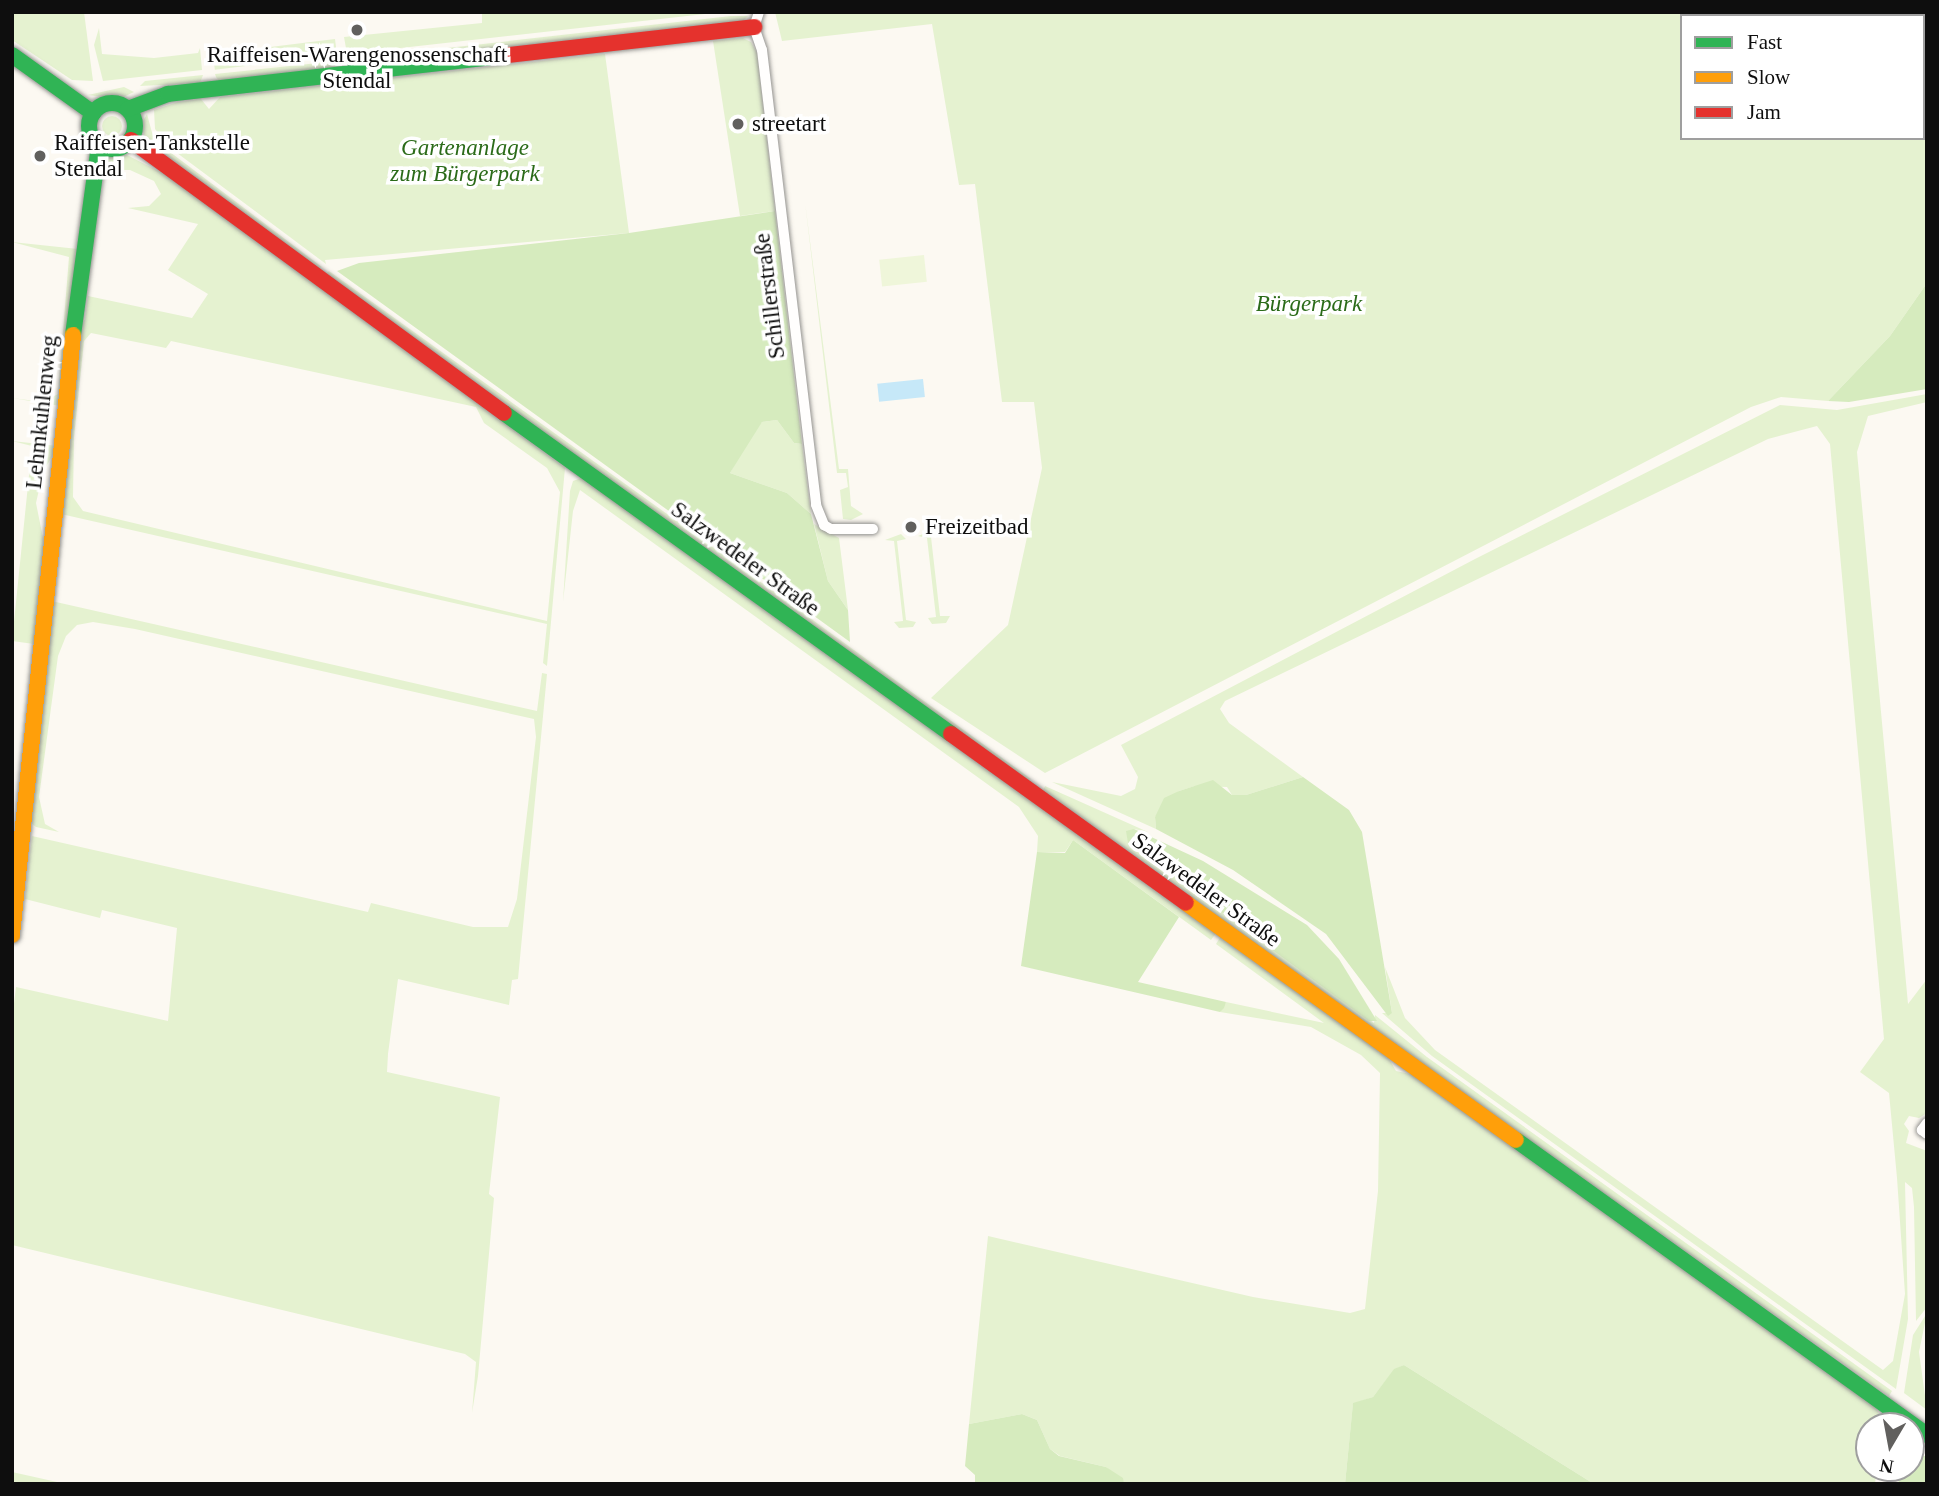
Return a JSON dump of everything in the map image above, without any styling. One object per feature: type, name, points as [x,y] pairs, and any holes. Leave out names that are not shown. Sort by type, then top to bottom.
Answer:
[{"type":"main road","points":[[128,109],[135,124],[131,139],[116,149],[99,146],[89,128],[93,113],[112,103],[128,109],[169,93],[756,19]]},
{"type":"main road","points":[[12,55],[93,113]]},
{"type":"main road","name":"Salzwedeler Straße","points":[[131,139],[358,309],[1927,1435]]},
{"type":"main road","name":"Lehmkuhlenweg","points":[[12,935],[79,272],[99,146]]},
{"type":"street","name":"Schillerstraße","points":[[756,19],[762,50],[816,505],[824,525],[831,529],[873,529]]},
{"type":"street","points":[[1927,1123],[1922,1130],[1927,1134]]},
{"type":"green space","points":[[12,12],[84,12],[93,81],[72,80],[12,40]]},
{"type":"green space","points":[[482,12],[723,12],[347,54],[344,37],[482,23]]},
{"type":"green space","name":"Bürgerpark","points":[[775,12],[1927,12],[1927,283],[1890,336],[1828,401],[1781,397],[1751,407],[1045,773],[931,698],[1008,625],[1042,468],[1034,402],[1002,402],[975,184],[959,185],[932,24],[782,41]]},
{"type":"green space","points":[[748,16],[741,23],[349,64],[349,59]]},
{"type":"green space","points":[[99,28],[102,54],[154,58],[198,53],[200,48],[202,70],[103,81],[94,45]]},
{"type":"green space","points":[[743,38],[751,42],[757,53],[775,211],[740,216],[713,41]]},
{"type":"green space","points":[[335,39],[337,55],[215,70],[213,54]]},
{"type":"green space","name":"Gartenanlage zum Bürgerpark","points":[[605,54],[629,233],[325,260],[326,264],[173,150],[155,129],[154,110],[178,102],[201,99],[209,109],[220,97]]},
{"type":"green space","points":[[337,61],[334,68],[219,81],[215,74]]},
{"type":"green space","points":[[203,75],[200,83],[140,86],[145,81]]},
{"type":"green space","points":[[124,87],[134,92],[119,99],[88,95]]},
{"type":"green space","points":[[147,114],[154,140],[322,267],[317,269],[146,140],[141,125]]},
{"type":"green space","points":[[112,116],[119,119],[122,126],[119,133],[112,136],[105,133],[102,126],[105,119]]},
{"type":"green space","points":[[125,154],[170,177],[565,468],[547,666],[543,663],[547,624],[61,514],[80,321],[85,320],[88,296],[192,318],[208,294],[168,270],[198,224],[128,208],[149,206],[161,194],[154,181],[130,170],[108,170],[101,178],[105,157]],"holes":[[[91,333],[166,348],[171,341],[476,407],[484,423],[547,468],[560,492],[547,621],[83,511],[73,497],[74,437],[84,341]]]},
{"type":"green space","points":[[805,202],[839,469],[848,469],[851,506],[863,514],[851,520],[843,519],[840,490],[848,487],[846,473],[837,473]]},
{"type":"green space","points":[[775,211],[802,444],[794,443],[777,420],[762,422],[730,473],[787,493],[811,514],[828,581],[848,610],[850,642],[337,271],[359,263],[629,233]]},
{"type":"green space","points":[[12,242],[78,249],[61,406],[12,398],[43,402],[58,394],[69,257]]},
{"type":"green space","points":[[924,255],[927,282],[882,287],[879,260]]},
{"type":"green space","points":[[329,271],[1031,779],[1024,780],[325,275]]},
{"type":"green space","points":[[1927,283],[1927,389],[1849,402],[1828,401],[1890,336]]},
{"type":"green space","points":[[1927,394],[1927,402],[1868,416],[1857,452],[1908,1004],[1927,979],[1927,1113],[1919,1118],[1909,1116],[1904,1124],[1909,1131],[1906,1143],[1927,1151],[1927,1307],[1916,1321],[1914,1207],[1912,1188],[1905,1182],[1908,1319],[1896,1389],[1432,1056],[1382,1013],[1392,1013],[1385,967],[1405,1018],[1435,1050],[1883,1370],[1893,1361],[1905,1294],[1897,1178],[1889,1093],[1860,1072],[1884,1039],[1830,444],[1817,426],[1768,439],[1225,701],[1220,709],[1229,723],[1303,777],[1246,795],[1232,795],[1227,787],[1195,786],[1179,791],[1155,817],[1156,829],[1052,782],[1121,796],[1135,789],[1138,777],[1121,745],[1475,559],[1780,405],[1837,410]]},
{"type":"green space","points":[[777,420],[794,443],[802,444],[811,514],[787,493],[730,473],[751,434],[762,422]]},
{"type":"green space","points":[[12,441],[58,446],[43,472],[36,503],[44,543],[34,644],[12,641],[32,446]]},
{"type":"green space","points":[[581,478],[1216,933],[1211,940],[1073,840],[1065,852],[1037,852],[1038,836],[1019,807],[580,490],[573,511],[563,602],[570,491],[573,481]]},
{"type":"green space","points":[[814,524],[839,538],[848,610],[828,581]]},
{"type":"green space","points":[[933,530],[940,536],[931,537],[940,616],[950,616],[946,623],[932,624],[928,618],[936,617],[927,538],[918,536]]},
{"type":"green space","points":[[901,534],[906,539],[897,541],[906,620],[916,622],[913,627],[899,628],[894,622],[903,621],[894,541],[885,540]]},
{"type":"green space","points":[[51,603],[537,711],[542,673],[547,674],[518,979],[512,980],[509,1005],[398,979],[388,1054],[387,1072],[500,1097],[489,1194],[494,1198],[478,1376],[472,1413],[476,1362],[465,1354],[12,1245],[12,1020],[16,987],[168,1021],[177,928],[102,910],[100,918],[25,899],[32,836],[368,912],[371,903],[473,927],[508,927],[517,899],[536,737],[534,719],[135,629],[93,622],[77,625],[66,636],[58,656],[39,797],[45,824],[59,832],[36,827],[31,823]]},
{"type":"green space","points":[[1303,777],[1349,810],[1362,832],[1392,1013],[1388,1016],[1326,934],[1233,870],[1156,829],[1155,817],[1164,798],[1179,791],[1213,780],[1232,795],[1246,795]]},
{"type":"green space","points":[[1045,786],[1148,832],[1134,829],[1128,843],[1374,1023],[1375,1015],[1427,1057],[1892,1391],[1889,1396],[1042,793]]},
{"type":"green space","points":[[1134,829],[1203,861],[1307,925],[1339,959],[1377,1021],[1369,1021],[1128,843],[1126,831]]},
{"type":"green space","points":[[1073,840],[1179,917],[1138,982],[1226,1002],[1220,1012],[1021,966],[1037,852],[1065,853]]},
{"type":"green space","points":[[1221,936],[1388,1057],[1396,1071],[1415,1075],[1874,1405],[1878,1412],[1855,1412],[1855,1482],[1875,1484],[1594,1484],[1404,1365],[1394,1370],[1373,1397],[1353,1404],[1345,1484],[1124,1484],[1106,1467],[1060,1456],[1050,1449],[1037,1420],[1022,1414],[969,1424],[988,1236],[1253,1297],[1350,1313],[1365,1309],[1378,1191],[1380,1073],[1361,1055],[1311,1027],[1220,1012],[1226,1002],[1324,1023],[1216,944]]},
{"type":"green space","points":[[1927,1313],[1919,1352],[1927,1410],[1904,1393],[1913,1335]]},
{"type":"green space","points":[[1404,1365],[1594,1484],[1345,1484],[1353,1403],[1373,1397],[1394,1369]]},
{"type":"green space","points":[[1022,1414],[1037,1420],[1050,1449],[1059,1456],[1106,1467],[1123,1478],[1124,1484],[975,1484],[975,1475],[965,1466],[969,1424]]},
{"type":"green space","points":[[1925,1456],[1927,1457],[1927,1484],[1899,1482],[1925,1482]]},
{"type":"green space","points":[[12,1472],[66,1484],[12,1484]]},
{"type":"water","points":[[923,379],[925,397],[879,402],[877,384]]},
{"type":"traffic: fast","points":[[12,55],[93,113]]},
{"type":"traffic: fast","points":[[128,109],[168,94],[500,56]]},
{"type":"traffic: fast","points":[[112,103],[128,110],[135,126],[128,142],[112,149],[96,142],[89,126],[96,110],[112,103]]},
{"type":"traffic: fast","points":[[73,335],[99,146]]},
{"type":"traffic: fast","points":[[504,413],[951,734]]},
{"type":"traffic: fast","points":[[1516,1140],[1927,1435]]},
{"type":"traffic: slow","points":[[12,935],[73,335]]},
{"type":"traffic: slow","points":[[1186,903],[1516,1140]]},
{"type":"traffic: jam","points":[[500,56],[754,27]]},
{"type":"traffic: jam","points":[[131,140],[504,413]]},
{"type":"traffic: jam","points":[[951,734],[1186,903]]},
{"type":"place","name":"Raiffeisen-Warengenossenschaft Stendal","points":[[357,30]]},
{"type":"place","name":"streetart","points":[[738,124]]},
{"type":"place","name":"Raiffeisen-Tankstelle Stendal","points":[[40,156]]},
{"type":"place","name":"Freizeitbad","points":[[911,527]]}]
